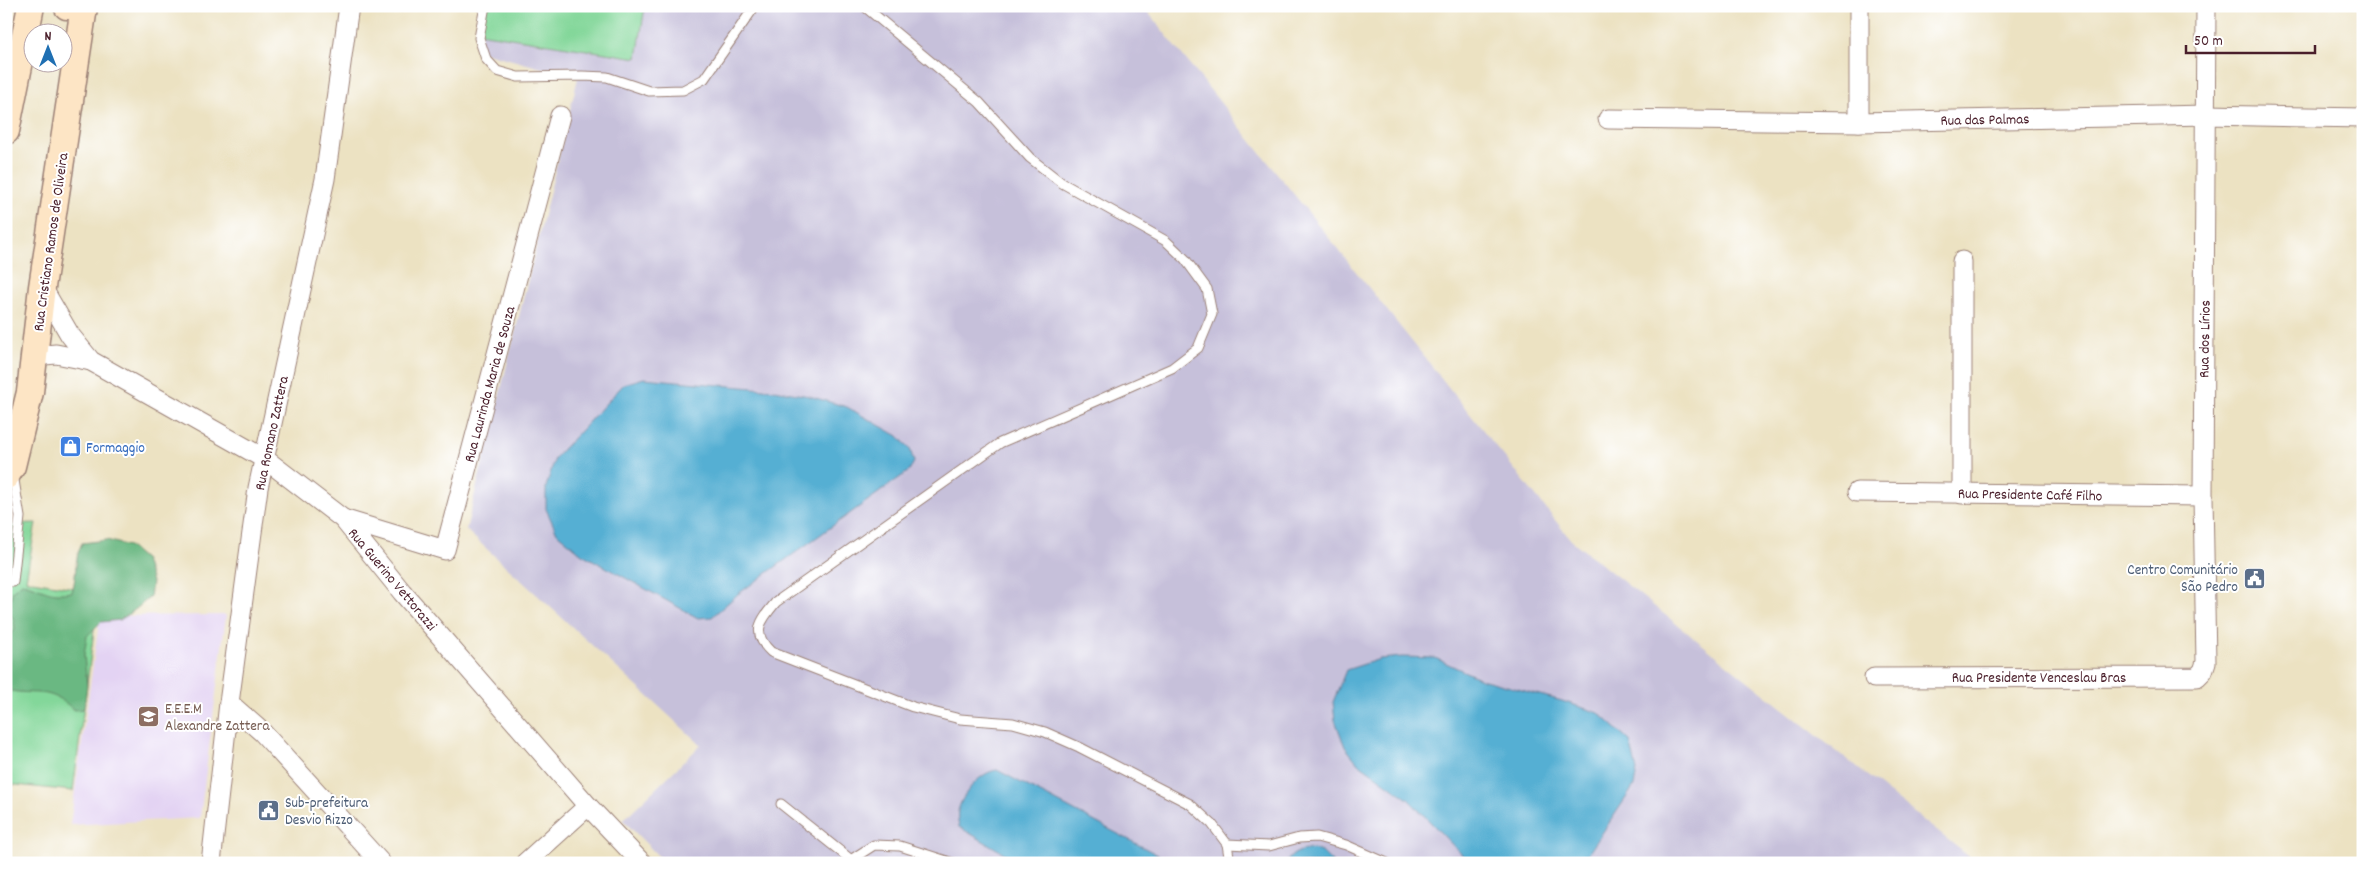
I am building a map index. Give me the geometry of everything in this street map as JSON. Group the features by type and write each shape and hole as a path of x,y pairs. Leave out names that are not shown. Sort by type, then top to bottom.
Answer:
{"street":[{"path":"6,131 31,6"},
{"path":"67,6 84,6"},
{"name":"Rua Cristiano Ramos de Oliveira","path":"9,471 30,392 42,287 84,6"},
{"name":"Rua Romano Zattera","path":"211,863 229,703 258,488 266,459 325,179 350,6"},
{"path":"1859,6 1859,122"},
{"name":"Rua dos Lírios","path":"2203,671 2206,662 2203,496 2206,6"},
{"name":"Rua das Palmas","path":"1608,119 1859,122 2206,115 2363,118"},
{"name":"Rua Laurinda Maria de Souza","path":"343,519 445,550 560,116"},
{"path":"1962,261 1962,494"},
{"name":"Rua Guerino Vettorazzi","path":"42,287 70,335 91,361"},
{"name":"Rua Guerino Vettorazzi","path":"34,356 56,354 91,361 266,459 343,519 402,592 588,806 642,863"},
{"name":"Rua Presidente Café Filho","path":"1857,492 2203,496"},
{"name":"Rua Presidente Venceslau Bras","path":"1874,678 2196,677 2203,671"},
{"path":"229,703 262,732 381,863"},
{"path":"525,863 588,806"}],"lane":[{"path":"485,6 479,38 486,59 497,71 518,77 606,77 649,91 683,90 704,79 755,6"},
{"path":"864,6 979,102 1030,158 1094,203 1166,241 1185,259 1207,289 1212,314 1198,348 1172,368 1000,443 776,602 762,620 759,628 763,644 771,652 913,707 960,719 1013,723 1062,739 1190,804 1212,824 1227,844 1230,863"},
{"path":"9,471 20,516 12,582"},
{"path":"781,804 848,861 874,845 900,846 953,863"},
{"path":"1227,844 1269,846 1299,838 1317,837 1346,845 1387,863"}],"shaded area":[{"path":"483,6 1143,6 1571,540 1977,863 665,863 623,820 701,745 466,530 578,78 476,50"},
{"name":"E.E.E.M Alexandre Zattera","path":"226,615 200,818 70,825 100,616"}],"green space":[{"path":"483,6 645,6 637,58 479,33"},
{"path":"36,523 26,580 99,592 73,791 6,784 6,526 8,524"},
{"path":"107,540 129,546 145,560 152,582 150,597 120,620 101,622 87,636 84,655 87,686 84,709 74,710 56,697 42,693 6,690 6,638 15,630 14,620 8,609 13,590 22,583 51,592 72,592 77,555 82,543"}],"water":[{"path":"644,378 774,390 809,396 847,407 898,436 910,449 914,462 909,471 738,594 712,617 698,618 582,554 557,533 546,509 546,487 555,458 624,384"},
{"path":"1402,657 1435,658 1481,679 1599,713 1630,741 1637,771 1634,786 1582,863 1470,863 1408,799 1358,763 1345,747 1335,720 1333,702 1346,670 1380,659"},
{"path":"997,770 1173,863 1021,863 959,827 958,811 963,798 978,779"},
{"path":"1314,849 1323,853 1333,863 1286,863 1291,856 1298,852"}],"place":[{"name":"Formaggio","path":"70,447"},
{"name":"Centro Comunitário São Pedro","path":"2254,578"},
{"name":"E.E.E.M Alexandre Zattera","path":"149,717"},
{"name":"Sub-prefeitura Desvio Rizzo","path":"269,811"}]}
